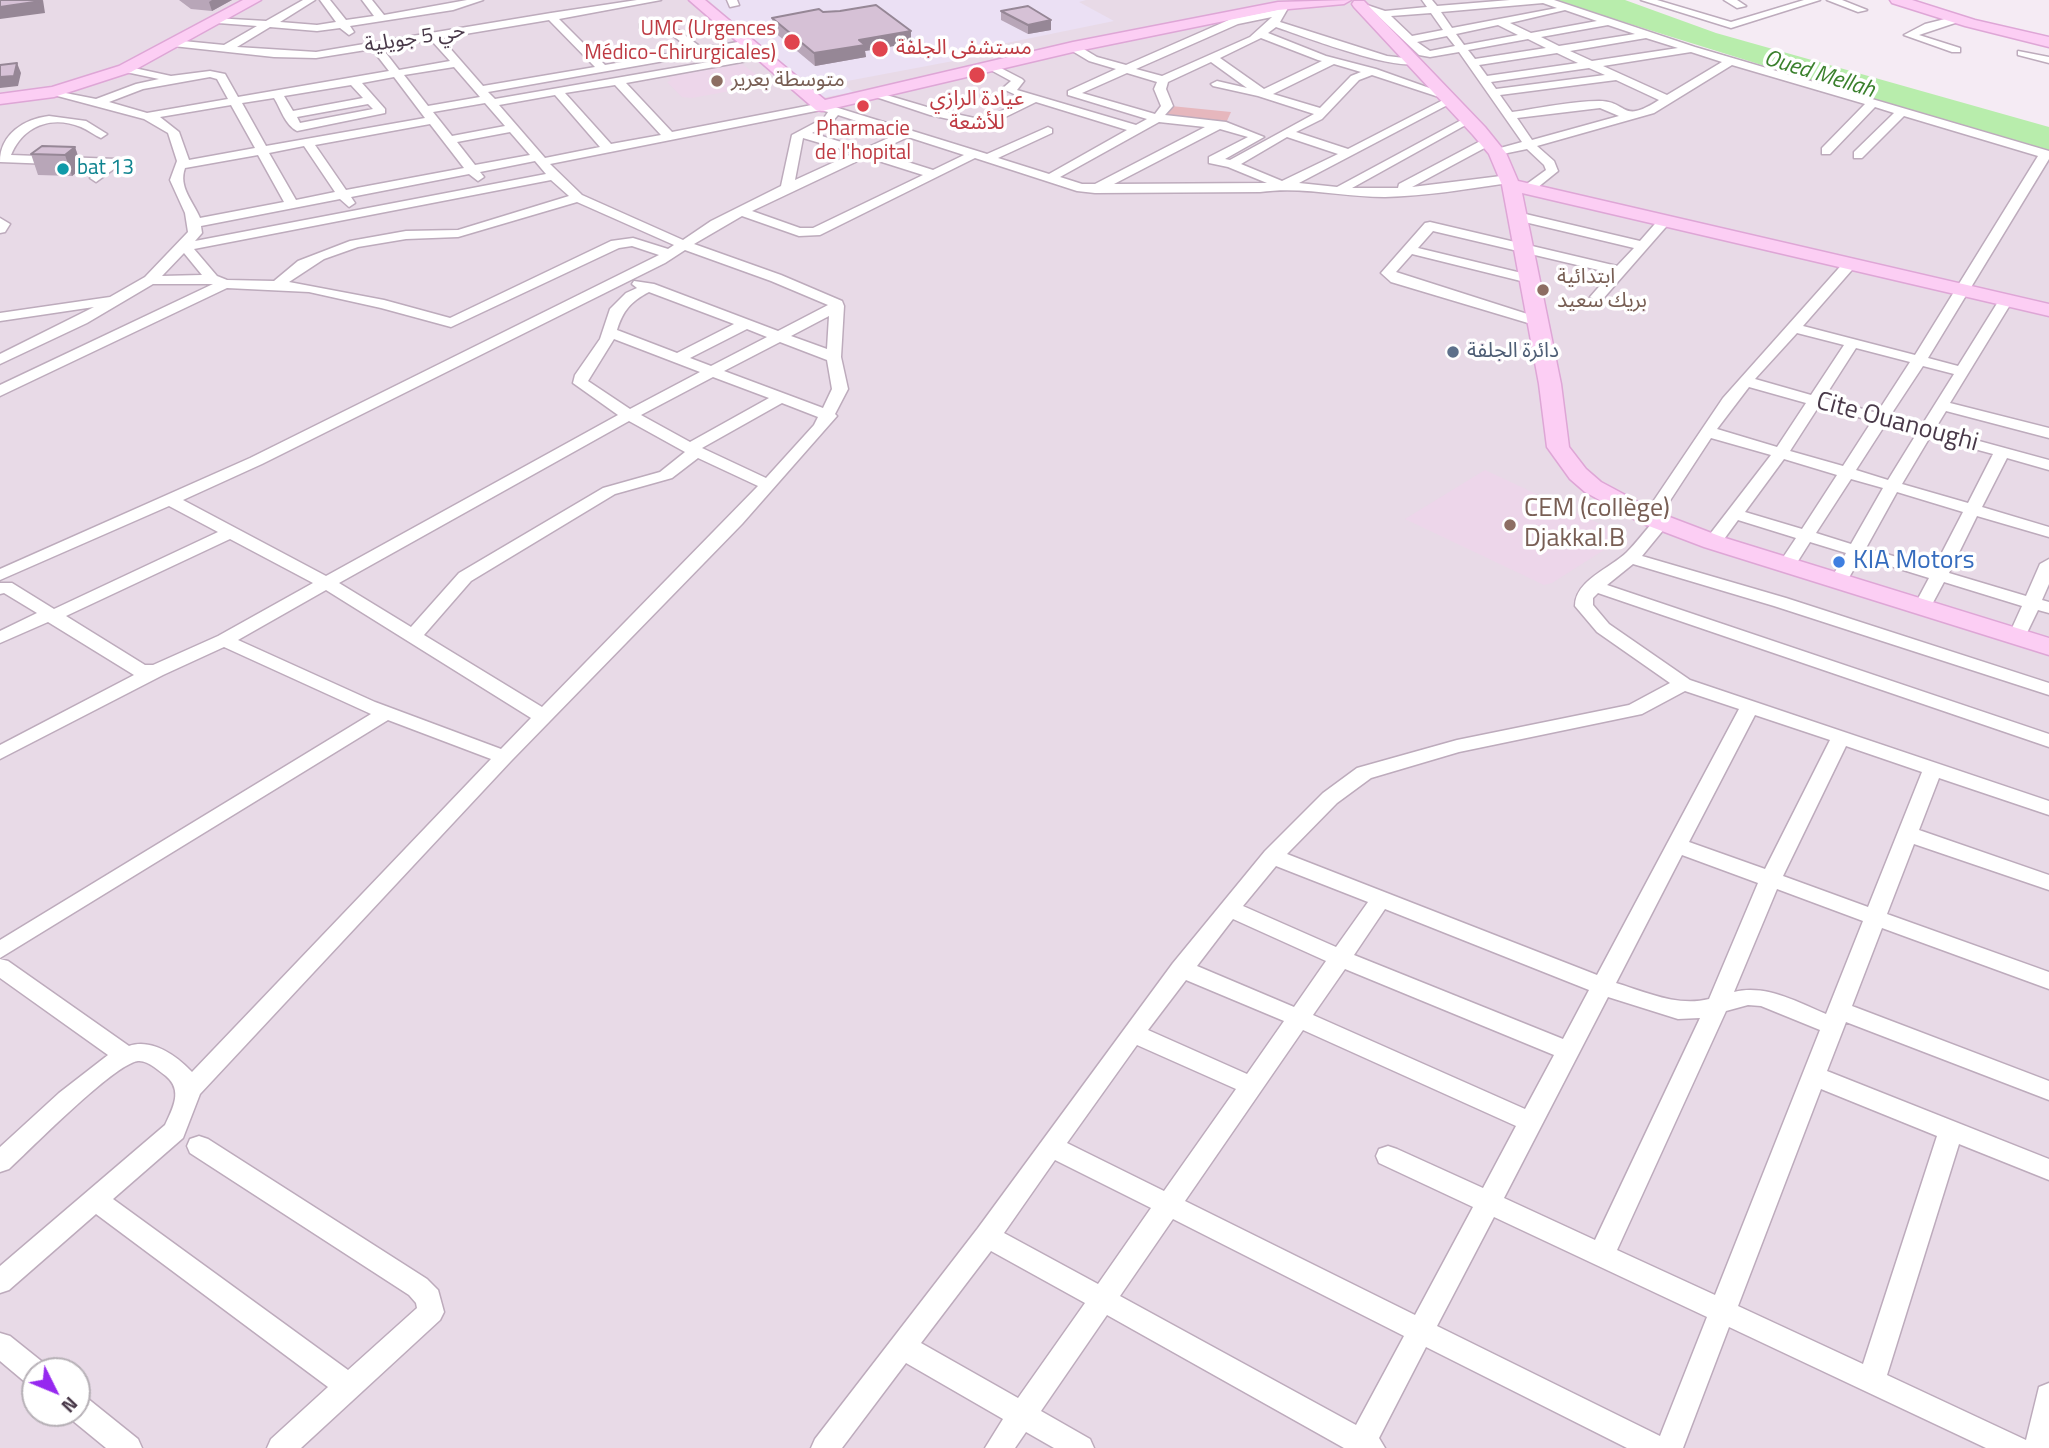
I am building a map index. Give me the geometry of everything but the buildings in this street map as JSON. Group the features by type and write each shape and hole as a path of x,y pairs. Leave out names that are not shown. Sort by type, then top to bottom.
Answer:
{"street":[{"path":"0,99 54,92 125,69 254,0"},
{"path":"225,49 310,0"},
{"path":"325,0 358,48"},
{"path":"369,0 381,18"},
{"name":"حي 5 جويلية","path":"218,20 317,28 381,18 434,36 478,0"},
{"name":"حي 5 جويلية","path":"173,43 274,54 316,55 375,46 404,28 459,15 551,16 656,0"},
{"path":"696,0 744,44 829,108 1093,190 1241,189 1282,185 1338,191 1395,192 1516,184 2049,310"},
{"path":"1383,14 1430,5 1545,0 1730,61 2047,154 1848,473 1787,565"},
{"path":"1646,0 1731,25 1815,0"},
{"path":"1729,0 1741,6"},
{"path":"1832,0 1862,10"},
{"path":"1897,0 1920,3 1957,19 2049,43"},
{"path":"1354,2 1412,51 1426,54 1609,22"},
{"path":"196,223 472,169 609,149 829,108 873,94 1073,47 1279,10 1354,2 1374,8 1383,14 1446,98 1492,147 1516,184 1517,216 1550,384 1553,425 1558,446 1566,460 1593,487 1656,521 1713,542 2049,647"},
{"path":"1430,5 1530,145 1550,164 1552,171 1516,184"},
{"path":"1051,102 1234,21 1279,10 1371,54 1392,61 1449,32 1568,8"},
{"path":"1073,47 1093,59 1163,80 1244,45 1261,34 1279,10"},
{"path":"551,16 603,69"},
{"path":"1956,50 1909,35 1929,26 1957,19"},
{"path":"1499,22 1668,100"},
{"path":"644,26 674,32 700,52"},
{"path":"274,54 317,28"},
{"path":"1261,34 1332,61 1351,64 1446,98"},
{"path":"1471,63 1647,35"},
{"path":"0,1282 174,1131 189,1098 190,1089 504,757 768,485 829,416 841,389 841,378 834,357 837,306 830,299 684,245 578,198 554,176 434,36"},
{"path":"180,165 308,143 429,115 603,69 744,44"},
{"path":"375,46 487,189"},
{"path":"1483,80 1691,49"},
{"path":"2022,53 2049,60"},
{"path":"1351,64 1371,54"},
{"path":"488,98 558,92 760,56"},
{"path":"1213,59 1233,69 1243,81 1263,94"},
{"path":"1263,94 1332,61"},
{"path":"1395,192 1492,147 1530,145 1650,111 1730,61"},
{"path":"148,116 457,63"},
{"path":"990,66 1018,81 1008,89 1137,129"},
{"path":"125,69 162,76 169,80"},
{"path":"1372,71 1355,78 1323,113 1286,134 1265,139 1213,160 1232,164 1282,185 1348,153 1446,98"},
{"path":"96,103 140,86 219,74 291,203"},
{"path":"1493,93 1618,77"},
{"path":"277,94 294,126 304,127 380,112 352,80"},
{"path":"1050,178 1157,118 1167,106 1160,89 1163,80"},
{"path":"618,81 669,136"},
{"path":"1217,84 1263,94 1323,113"},
{"path":"0,360 119,299 150,280 193,237 196,223 174,180 176,168 183,158 176,135 169,127 148,116 54,92"},
{"path":"558,92 609,149"},
{"path":"1072,93 1157,118 1218,125 1265,139"},
{"path":"873,94 985,124"},
{"path":"944,144 1036,98"},
{"path":"1826,152 1872,103"},
{"path":"1509,116 1601,104 1631,117"},
{"path":"787,188 798,135 828,120 829,108"},
{"path":"1858,155 1901,112"},
{"path":"96,178 116,163 2,157 12,138 37,120 83,121 101,134"},
{"path":"1338,191 1467,120"},
{"path":"1093,190 1218,125"},
{"path":"449,140 513,128"},
{"path":"741,211 799,232 810,233 933,174 1048,131"},
{"path":"801,133 933,174"},
{"path":"0,575 268,455 624,278 741,211 908,133"},
{"path":"1286,134 1348,153"},
{"path":"1232,164 1265,139"},
{"path":"308,143 356,214"},
{"path":"184,247 554,176"},
{"path":"278,285 294,269 328,252 388,237 466,232 536,207 578,198"},
{"path":"1517,216 1643,246"},
{"path":"1597,297 1666,220"},
{"path":"0,222 4,224 0,229"},
{"path":"1538,322 1390,276 1390,269 1426,229 1434,226 1621,271"},
{"path":"150,280 278,285 358,299 451,323 616,244 633,242 669,254"},
{"path":"184,247 219,282"},
{"path":"1407,250 1529,279"},
{"path":"1851,263 1745,381 1709,432 1631,558 1594,586 1584,597 1584,606 1603,628 1683,684 2049,808"},
{"path":"624,278 834,357"},
{"path":"0,391 219,282"},
{"path":"649,287 622,303 617,309 611,333 582,375 580,383 629,415 693,450 768,485"},
{"path":"0,317 119,299"},
{"path":"1838,582 1924,431 2006,300"},
{"path":"0,753 156,671 224,640 629,415 837,306"},
{"path":"678,358 746,324"},
{"path":"1793,327 1961,371"},
{"path":"611,333 829,416"},
{"path":"1713,542 1781,453 1853,343"},
{"name":"Cite Ouanoughi","path":"1745,381 2049,465"},
{"path":"413,636 448,593 465,577 609,491 666,475 693,450 781,398"},
{"path":"1940,405 2049,433"},
{"path":"1709,432 2049,532"},
{"path":"1922,608 2002,452"},
{"path":"171,499 326,583 544,717"},
{"path":"1734,513 2041,605"},
{"path":"0,638 231,532"},
{"path":"1631,558 1780,602 2049,689"},
{"path":"2017,637 2041,605 2049,564"},
{"path":"1594,586 2049,741"},
{"path":"0,589 6,587 15,592 141,671 156,671"},
{"path":"224,640 368,706 504,757"},
{"path":"831,1446 902,1346 1052,1147 1133,1032 1272,856 1330,798 1364,772 1457,746 1635,710 1683,684"},
{"path":"987,1236 1364,1446 1750,706"},
{"path":"0,950 387,712"},
{"path":"1601,1256 1718,1004 1770,880 1842,737"},
{"path":"1669,1448 1933,768"},
{"path":"1908,834 2049,883"},
{"path":"1677,845 2049,981"},
{"path":"1272,856 1603,987 1678,1010 1698,1010 1748,997 1763,998 1837,1018 2049,1091"},
{"path":"999,1448 1382,898"},
{"path":"1228,909 1569,1052"},
{"path":"0,967 125,1055"},
{"path":"1181,970 1298,1018 1532,1123"},
{"path":"1133,1032 1251,1086"},
{"path":"0,1162 99,1074 125,1055 149,1053 180,1073 190,1089"},
{"path":"1814,1076 2049,1170"},
{"path":"1871,1382 1951,1131"},
{"path":"199,1146 418,1287 429,1298 431,1312 281,1448"},
{"path":"1052,1147 1656,1448"},
{"path":"1388,1156 2016,1448"},
{"path":"94,1199 350,1387"},
{"path":"0,1345 21,1362"},
{"path":"902,1346 1080,1448"},
{"path":"2039,1448 2049,1396"},
{"path":"91,1418 128,1448"}],"shaded area":[{"path":"0,0 1546,0 1874,102 2049,153 2049,1448 0,1448"},
{"name":"مستشفى الجلفة","path":"708,0 1086,0 1079,2 1114,21 992,46 1001,52 842,82 853,92 821,98"},
{"name":"متوسطة بعرير","path":"742,64 769,84 692,98 682,97 667,82 671,80 667,77"},
{"path":"1171,106 1231,112 1226,123 1164,117"},
{"name":"CEM (collège) Djakkal.B","path":"1485,470 1615,531 1618,541 1552,583 1544,585 1405,519"}],"water":[{"name":"Oued Mellah","path":"1553,0 1625,0 1716,33 2049,127 2049,151 1874,100"}],"place":[{"name":"UMC (Urgences Médico-Chirurgicales)","path":"792,42"},
{"name":"مستشفى الجلفة","path":"880,49"},
{"name":"عيادة الرازي للأشعة","path":"977,75"},
{"name":"متوسطة بعرير","path":"717,81"},
{"name":"Pharmacie de l'hopital","path":"863,106"},
{"name":"bat 13","path":"63,169"},
{"name":"ابتدائية بريك سعيد","path":"1543,290"},
{"name":"دائرة الجلفة","path":"1453,352"},
{"name":"CEM (collège) Djakkal.B","path":"1510,525"},
{"name":"KIA Motors","path":"1839,562"}]}
